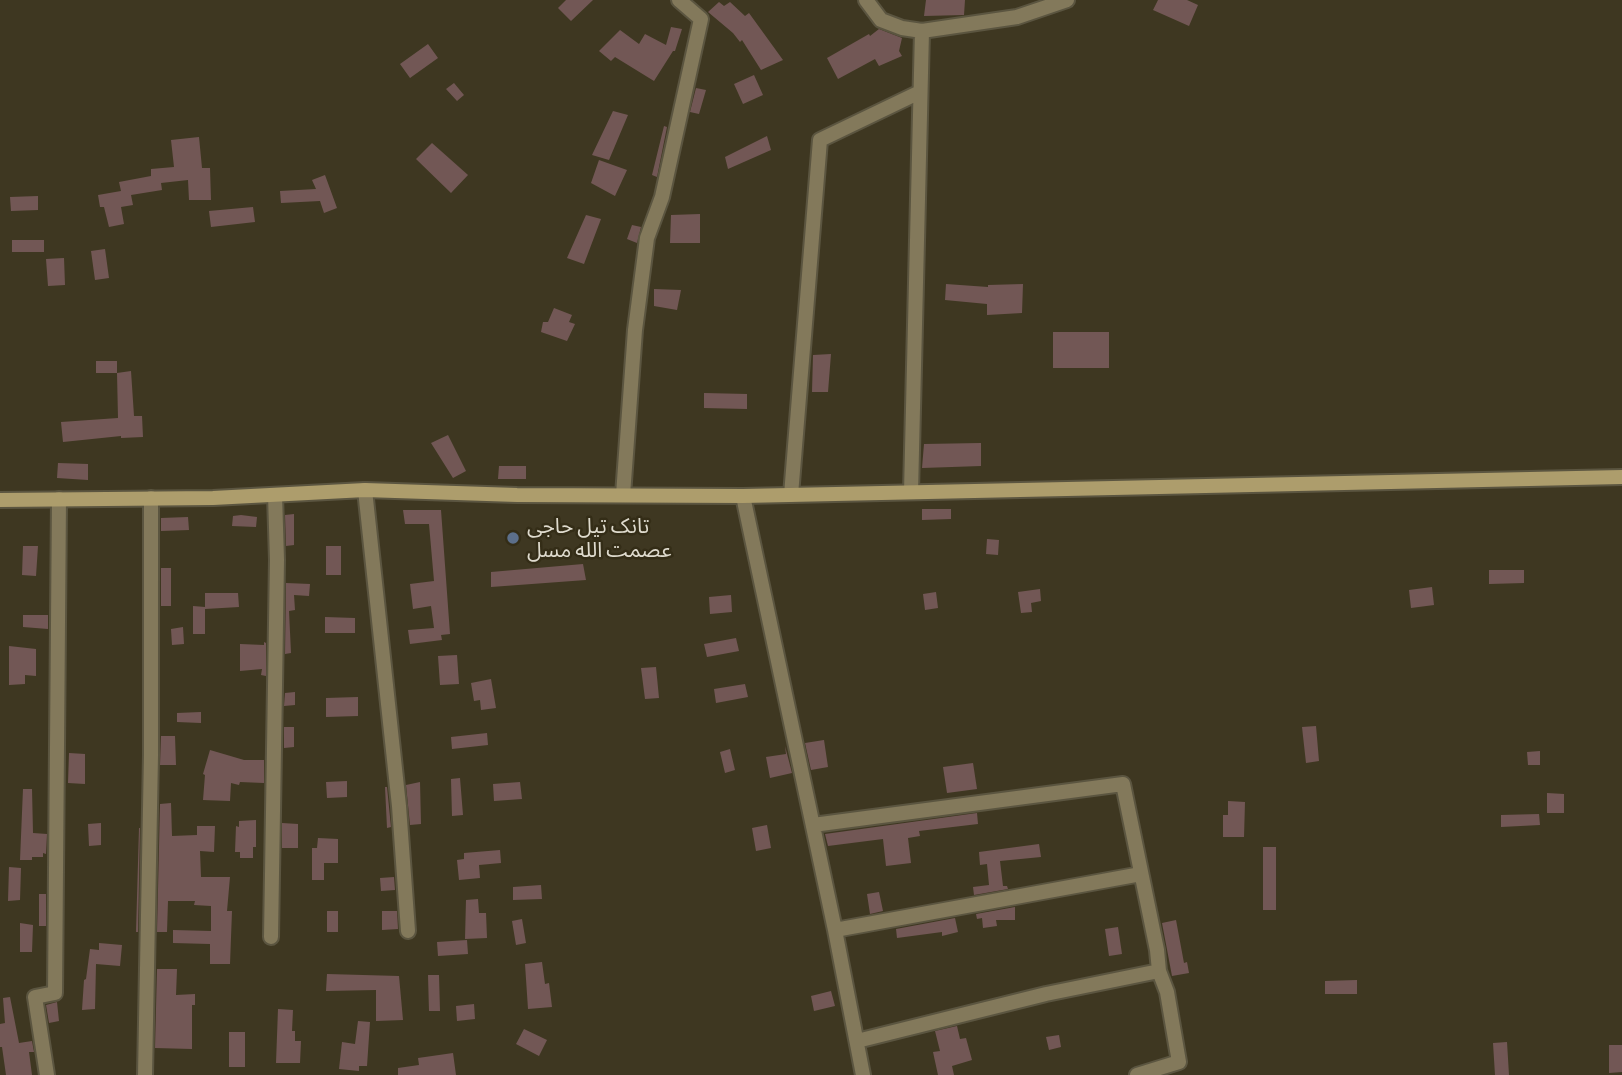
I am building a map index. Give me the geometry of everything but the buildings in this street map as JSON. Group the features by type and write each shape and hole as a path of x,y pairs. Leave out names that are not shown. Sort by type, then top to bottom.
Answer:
{"main road":[{"path":"0,500 275,495 365,490 743,496 1622,477"}],"street":[{"path":"623,495 635,330 647,238 662,197 701,19 679,0"},
{"path":"866,0 881,20 902,28 922,31 1017,18 1067,0"},
{"path":"911,492 922,31"},
{"path":"792,495 820,140 920,92"},
{"path":"365,490 399,806 408,931"},
{"path":"271,937 277,560 275,495"},
{"path":"743,496 863,1075"},
{"path":"145,1075 151,755 151,498"},
{"path":"47,1075 35,997 55,993 59,499"},
{"path":"813,825 1124,784 1179,1062 1137,1075"},
{"path":"835,930 1141,874"},
{"path":"857,1041 1046,994 1159,971"}],"place":[{"name":"تانک تیل حاجی عصمت الله مسل","path":"513,538"}]}
